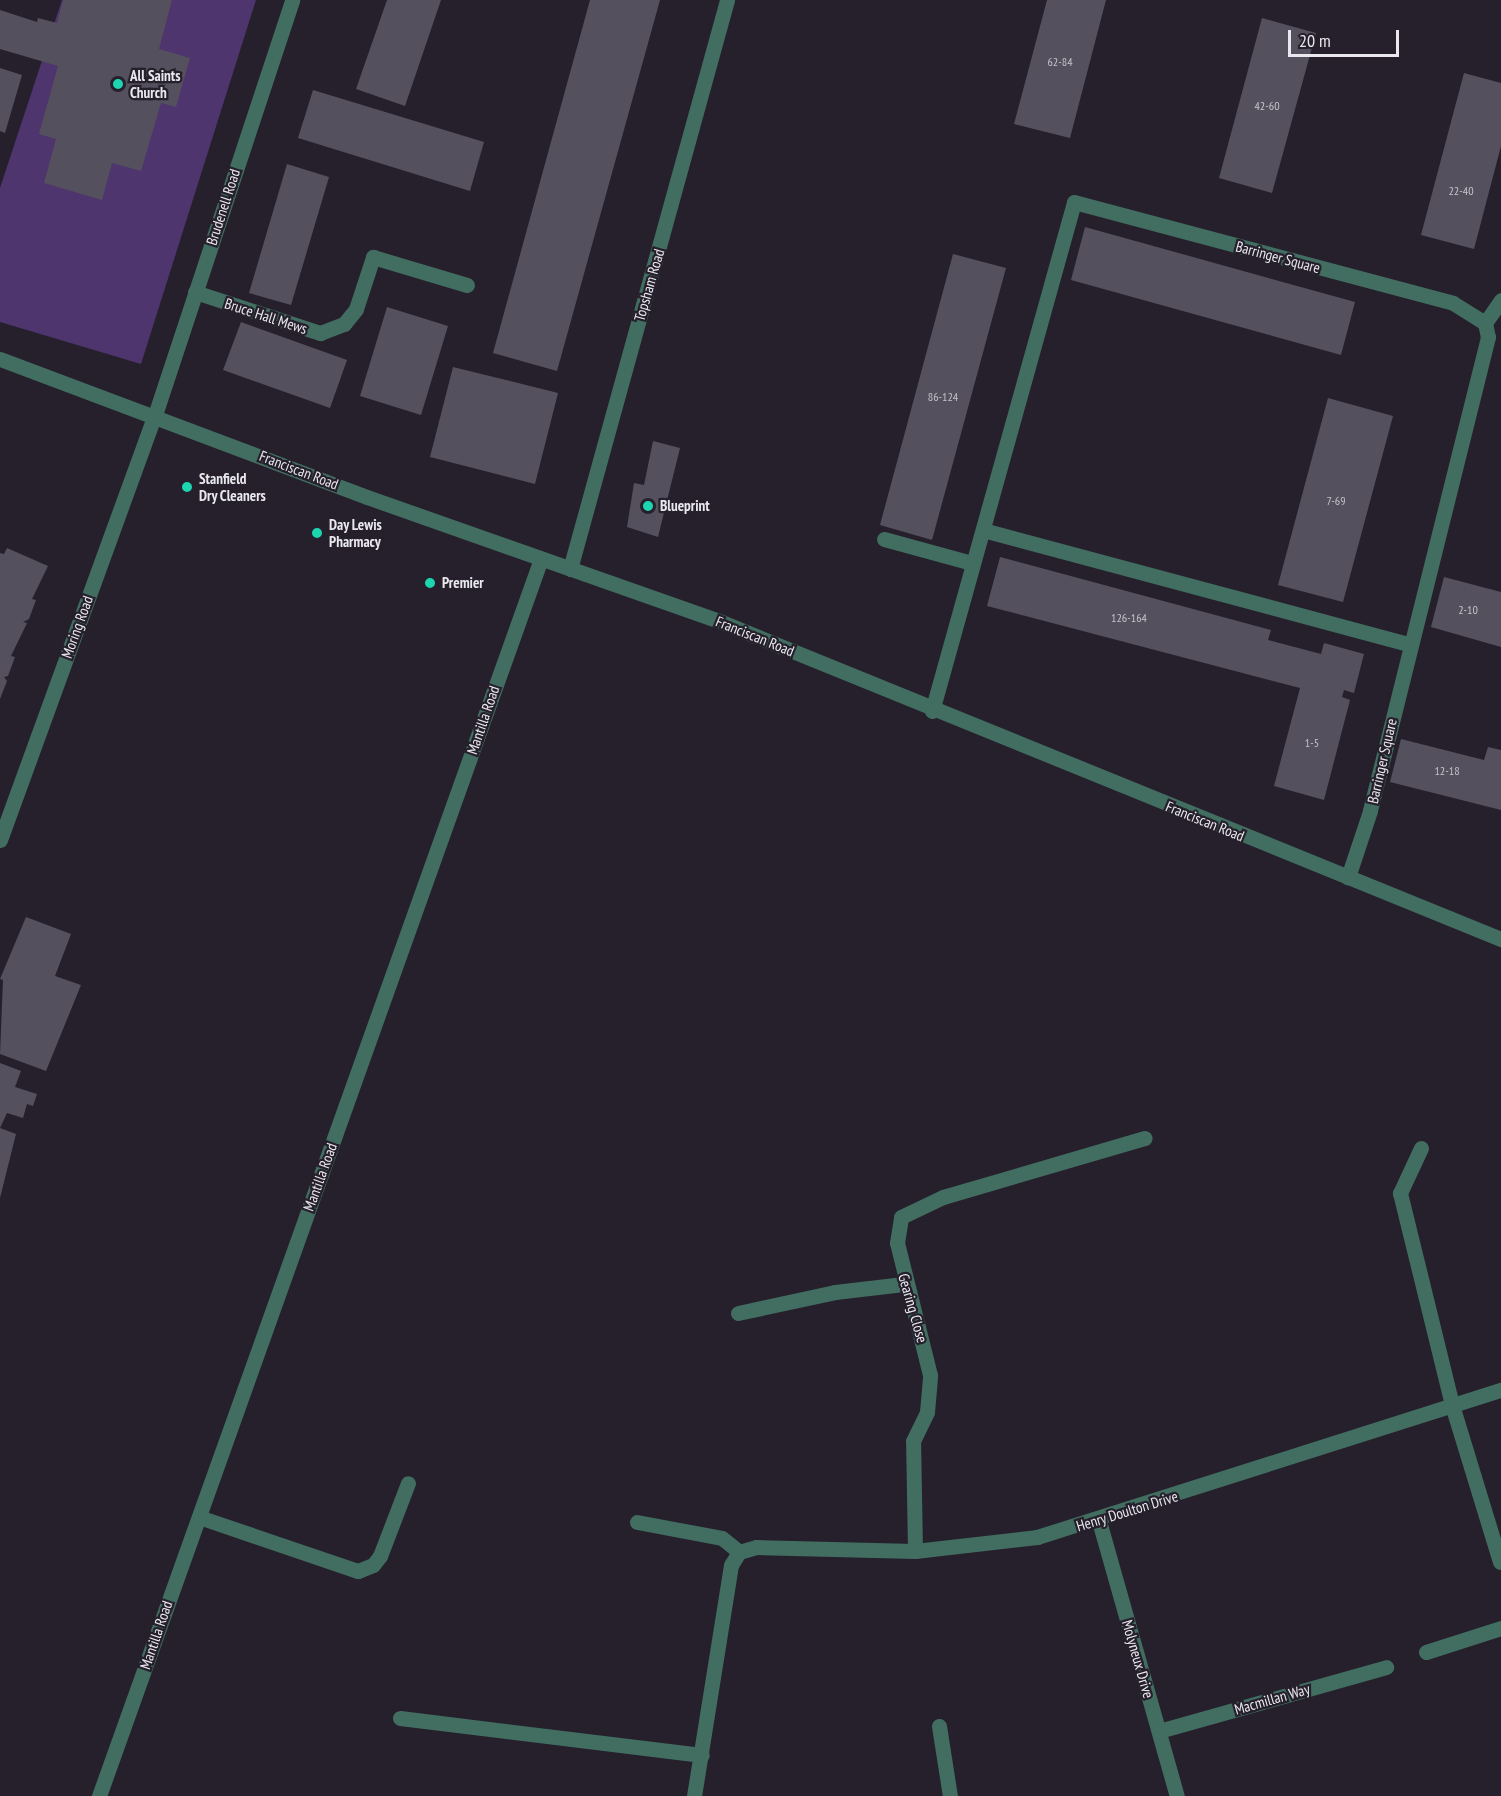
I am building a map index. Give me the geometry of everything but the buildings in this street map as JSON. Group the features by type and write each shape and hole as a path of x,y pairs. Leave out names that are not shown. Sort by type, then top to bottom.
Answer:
{"street":[{"name":"Brudenell Road","path":"155,414 292,0"},
{"name":"Topsham Road","path":"570,569 727,0"},
{"name":"Barringer Square","path":"932,711 1074,202 1453,303 1485,323 1488,337 1484,361 1409,644 1370,811 1348,877"},
{"name":"Bruce Hall Mews","path":"195,292 320,333 344,324 356,309 373,257 467,285"},
{"path":"1485,323 1501,300"},
{"name":"Franciscan Road","path":"0,358 541,559 719,621 932,711 1501,939"},
{"name":"Moring Road","path":"0,840 155,414"},
{"path":"983,530 1409,644"},
{"path":"884,539 972,563"},
{"name":"Mantilla Road","path":"99,1796 541,559"},
{"name":"Gearing Close","path":"915,1551 913,1441 927,1412 930,1375 918,1319 904,1284 897,1244 901,1216 943,1197 1145,1138"},
{"path":"1421,1148 1400,1192 1452,1405 1500,1562"},
{"path":"738,1312 835,1292 904,1284"},
{"name":"Henry Doulton Drive","path":"739,1552 756,1546 915,1551 1037,1538 1099,1521 1501,1390"},
{"path":"199,1517 358,1571 373,1565 380,1556 408,1483"},
{"name":"Molyneux Drive","path":"1099,1521 1177,1796"},
{"path":"637,1522 722,1538 739,1552 731,1565 694,1796"},
{"path":"1426,1652 1501,1628"},
{"name":"Macmillan Way","path":"1159,1731 1386,1667"},
{"path":"400,1718 702,1755"},
{"path":"939,1726 950,1796"}],"shaded area":[{"path":"62,0 256,0 141,364 0,322 0,188"}],"place":[{"name":"All Saints Church","path":"118,84"},
{"name":"Stanfield Dry Cleaners","path":"187,487"},
{"name":"Blueprint","path":"648,506"},
{"name":"Day Lewis Pharmacy","path":"317,533"},
{"name":"Premier","path":"430,583"}]}
